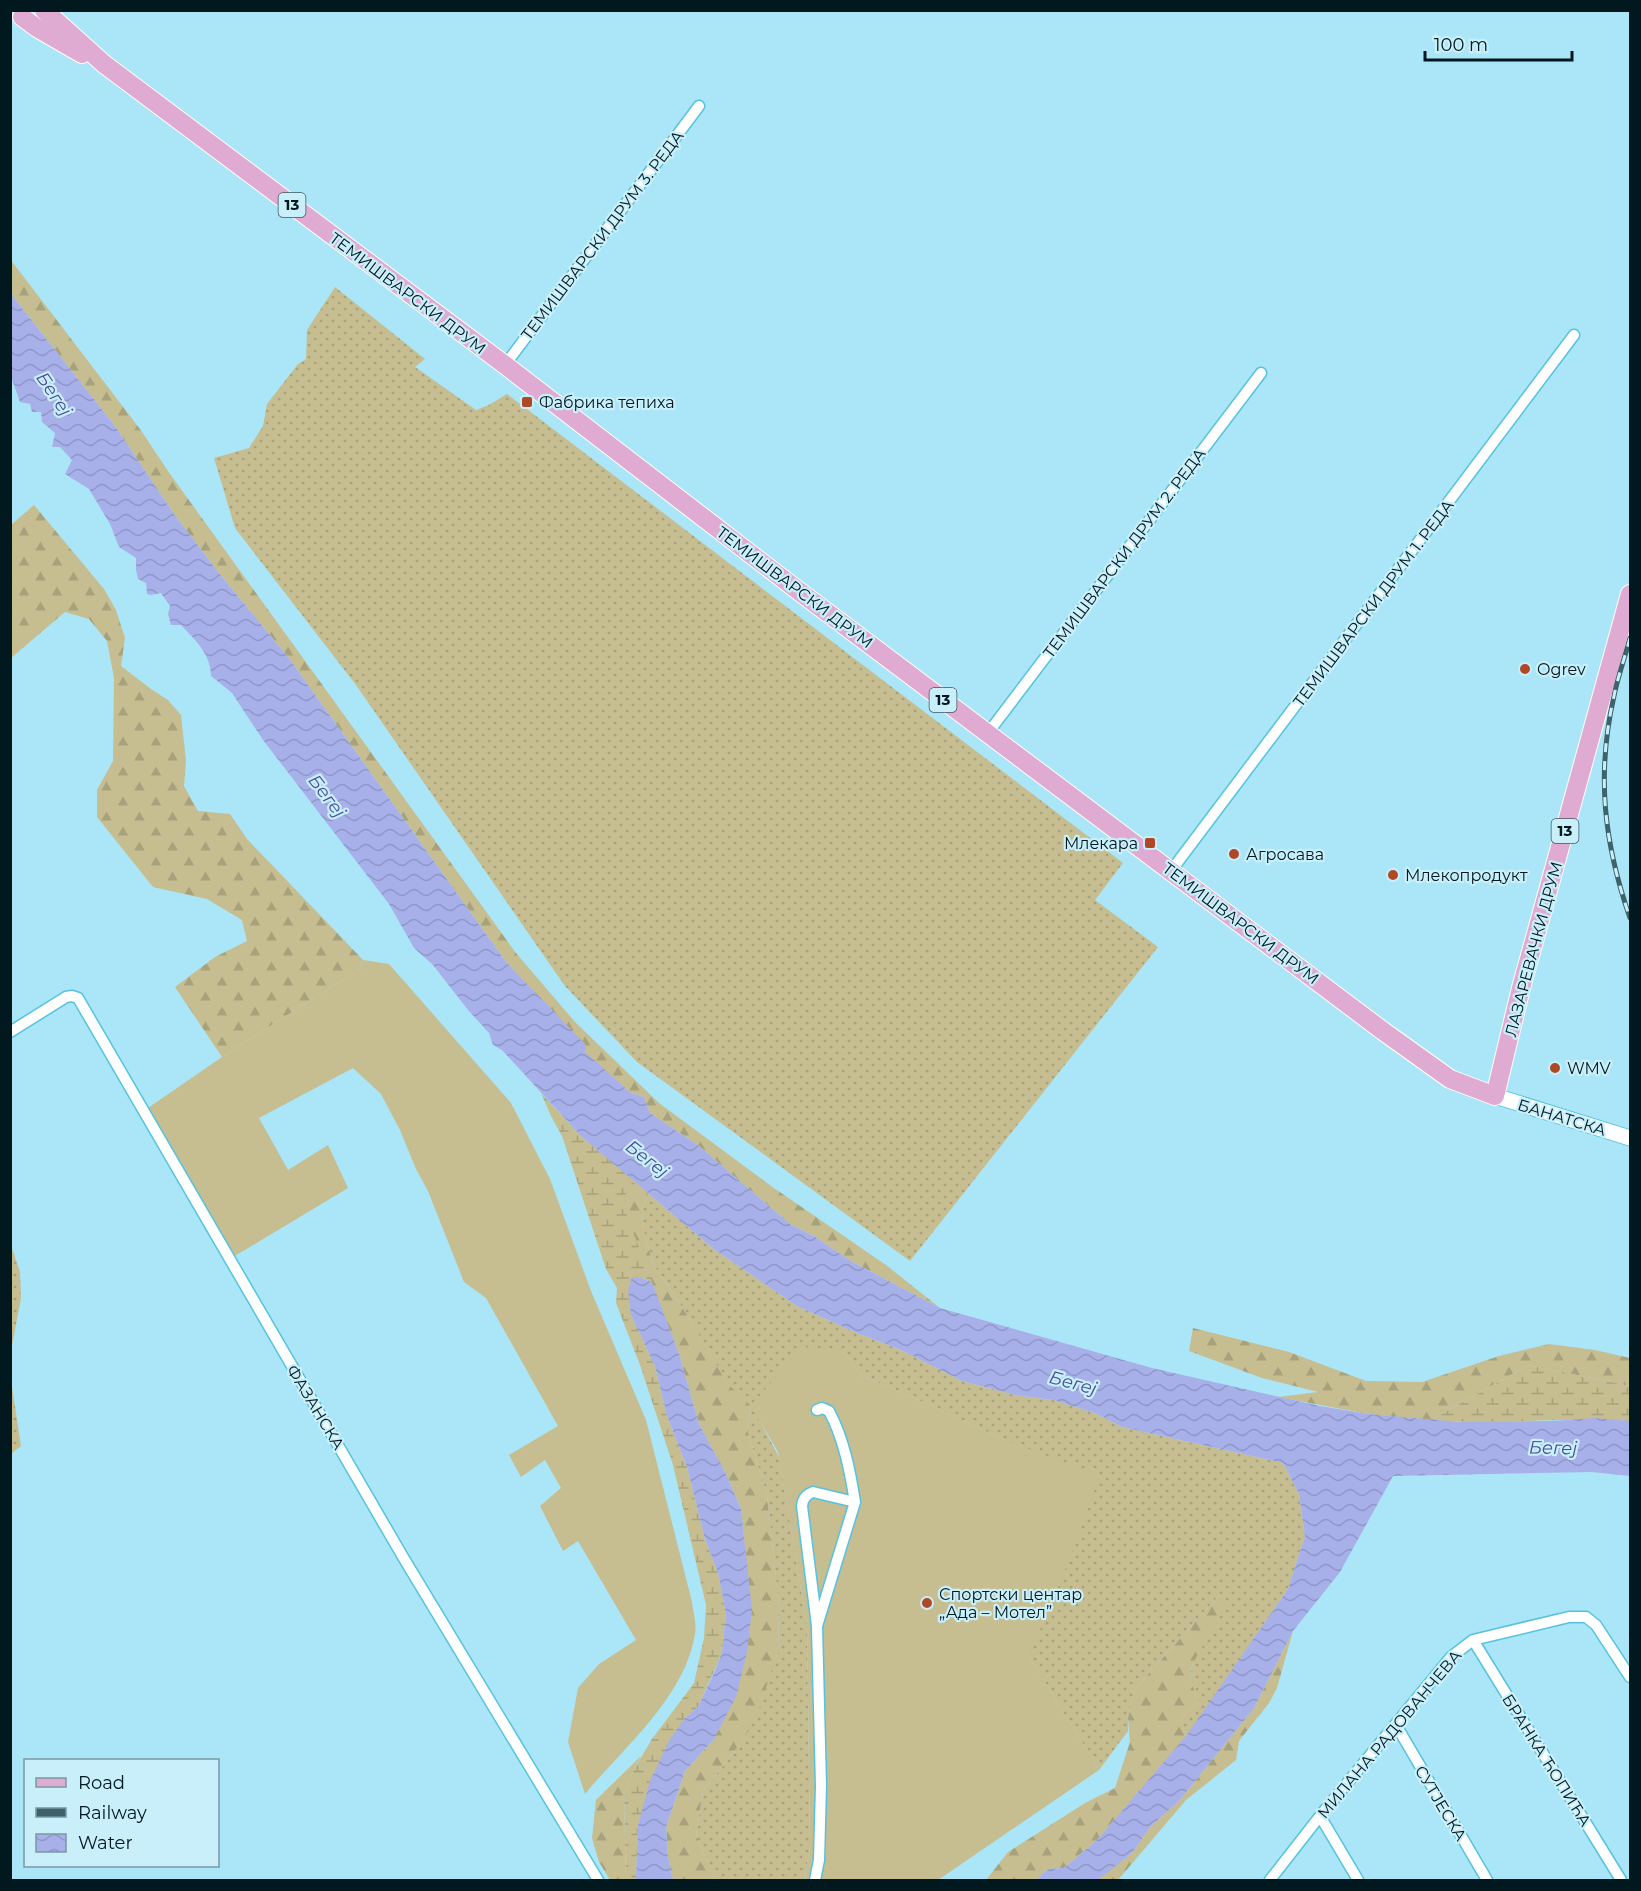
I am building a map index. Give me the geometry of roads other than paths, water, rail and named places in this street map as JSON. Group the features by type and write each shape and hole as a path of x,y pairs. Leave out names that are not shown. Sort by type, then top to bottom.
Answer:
{"main road":[{"name":"ТЕМИШВАРСКИ ДРУМ","path":"44,10 104,64 505,365 800,592 1439,1072 1464,1085 1495,1096"},
{"name":"ТЕМИШВАРСКИ ДРУМ","path":"21,16 70,47 104,64"},
{"name":"ЛАЗАРЕВАЧКИ ДРУМ","path":"1495,1096 1521,988 1630,594"},
{"name":"БАНАТСКА","path":"1495,1096 1630,1138"}],"street":[{"name":"ТЕМИШВАРСКИ ДРУМ 3. РЕДА","path":"505,365 699,106"},
{"name":"ТЕМИШВАРСКИ ДРУМ 1. РЕДА","path":"1172,871 1574,334"},
{"name":"ТЕМИШВАРСКИ ДРУМ 2. РЕДА","path":"988,733 1261,373"},
{"name":"ФАЗАНСКА","path":"10,1032 66,996 78,999 403,1557 598,1881"},
{"path":"817,1410 822,1408 830,1411 838,1426 855,1502 817,1626"},
{"path":"815,1881 819,1860 821,1786 817,1626 802,1501 813,1492 855,1502"},
{"name":"МИЛАНА РАДОВАНЧЕВА","path":"1269,1881 1451,1657 1473,1640 1569,1617 1586,1617 1596,1625 1630,1677"},
{"name":"БРАНКА ЋОПИЋА","path":"1473,1640 1621,1881"},
{"name":"СУТЈЕСКА","path":"1396,1725 1487,1881"},
{"path":"1320,1816 1358,1881"}],"water":[{"name":"Бегеј","path":"11,294 115,426 174,514 218,572 288,657 506,962 586,1045 585,1052 631,1093 644,1097 650,1113 699,1146 790,1224 814,1236 849,1260 940,1308 1152,1368 1320,1406 1368,1414 1460,1422 1595,1418 1630,1421 1630,1476 1592,1472 1393,1476 1340,1572 1293,1631 1254,1708 1179,1801 1151,1826 1132,1853 1098,1880 1036,1880 1048,1869 1064,1868 1097,1840 1186,1736 1288,1589 1305,1536 1299,1494 1283,1463 1122,1427 1095,1413 1053,1400 1015,1395 962,1381 901,1350 797,1306 715,1250 582,1137 502,1050 493,1045 489,1033 433,965 414,948 389,904 263,740 232,693 211,676 205,654 192,636 181,625 171,625 168,614 170,606 161,593 147,594 146,583 138,579 136,558 119,547 110,524 89,489 65,474 72,460 60,447 52,447 55,433 42,422 41,412 32,412 30,404 20,402 11,377"},
{"path":"632,1277 652,1282 679,1354 699,1424 726,1474 741,1509 752,1610 747,1652 736,1697 714,1739 685,1771 666,1827 668,1857 673,1880 636,1880 638,1825 650,1781 670,1739 685,1718 698,1707 713,1675 722,1653 726,1614 718,1573 705,1539 687,1467 667,1416 655,1366 631,1315 628,1290"}],"railway":[{"path":"1630,638 1608,725 1604,781 1614,863 1630,918"}],"place":[{"name":"Фабрика тепиха","path":"527,402"},
{"name":"Ogrev","path":"1525,669"},
{"name":"Млекара","path":"1150,843"},
{"name":"Агросава","path":"1234,854"},
{"name":"Млекопродукт","path":"1393,875"},
{"name":"WMV","path":"1555,1068"},
{"name":"Спортски центар „Ада – Мотел”","path":"927,1603"}]}
